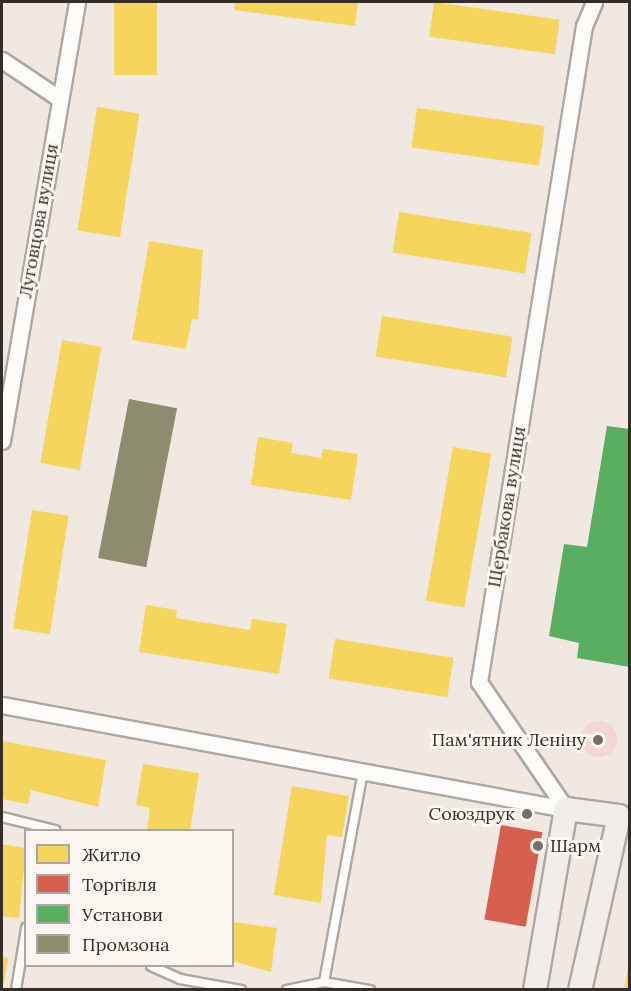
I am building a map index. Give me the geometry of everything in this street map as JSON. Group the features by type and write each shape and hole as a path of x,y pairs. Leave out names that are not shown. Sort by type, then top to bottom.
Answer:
{"street":[{"name":"Луговцова вулиця","path":"2,441 77,2"},
{"name":"Щербакова вулиця","path":"566,809 479,682 584,26 594,2"},
{"path":"2,60 60,99"},
{"path":"2,705 566,809 626,813 580,990"},
{"path":"535,990 566,809"}],"lane":[{"path":"324,982 363,772"},
{"path":"2,817 41,827"},
{"path":"16,990 24,940"},
{"path":"153,967 180,979 241,990"},
{"path":"287,990 324,982 370,990"}],"shaded area":[{"path":"599,721 612,726 617,739 612,752 599,757 586,752 581,739 586,726"}],"building: Житло":[{"path":"114,2 157,2 157,75 114,75"},
{"path":"235,2 358,2 355,26 234,10"},
{"path":"434,2 560,20 555,54 429,37"},
{"path":"97,107 139,114 120,237 77,230"},
{"path":"417,108 545,126 539,166 411,148"},
{"path":"399,212 531,233 525,273 393,252"},
{"path":"149,241 203,250 198,320 192,319 186,349 132,340"},
{"path":"382,316 512,337 506,377 376,356"},
{"path":"62,340 101,347 80,470 40,463"},
{"path":"258,437 293,443 291,453 321,458 323,449 358,454 351,500 251,485"},
{"path":"453,447 491,454 464,607 426,601"},
{"path":"32,510 69,516 50,634 13,629"},
{"path":"146,605 177,610 176,618 250,630 252,619 287,624 279,674 139,652"},
{"path":"335,639 454,658 447,697 329,679"},
{"path":"2,741 106,760 98,807 31,790 28,804 2,799"},
{"path":"143,764 199,773 190,829 147,829 150,808 136,805"},
{"path":"292,786 349,796 342,837 327,835 321,903 274,895"},
{"path":"2,844 24,848 24,868 19,918 2,916"},
{"path":"234,922 277,928 271,972 234,962"},
{"path":"2,957 8,958 4,985 2,984"},
{"path":"628,965 630,990 624,990"}],"building: Торгівля":[{"path":"501,825 542,832 526,927 484,920"}],"building: Установи":[{"path":"607,426 630,429 630,667 577,658 579,643 549,636 564,544 587,547"}],"building: Промзона":[{"path":"129,399 177,408 146,567 98,558"}],"place":[{"name":"Пам'ятник Леніну","path":"598,740"},
{"name":"Союздрук","path":"527,814"},
{"name":"Шарм","path":"538,846"}]}
